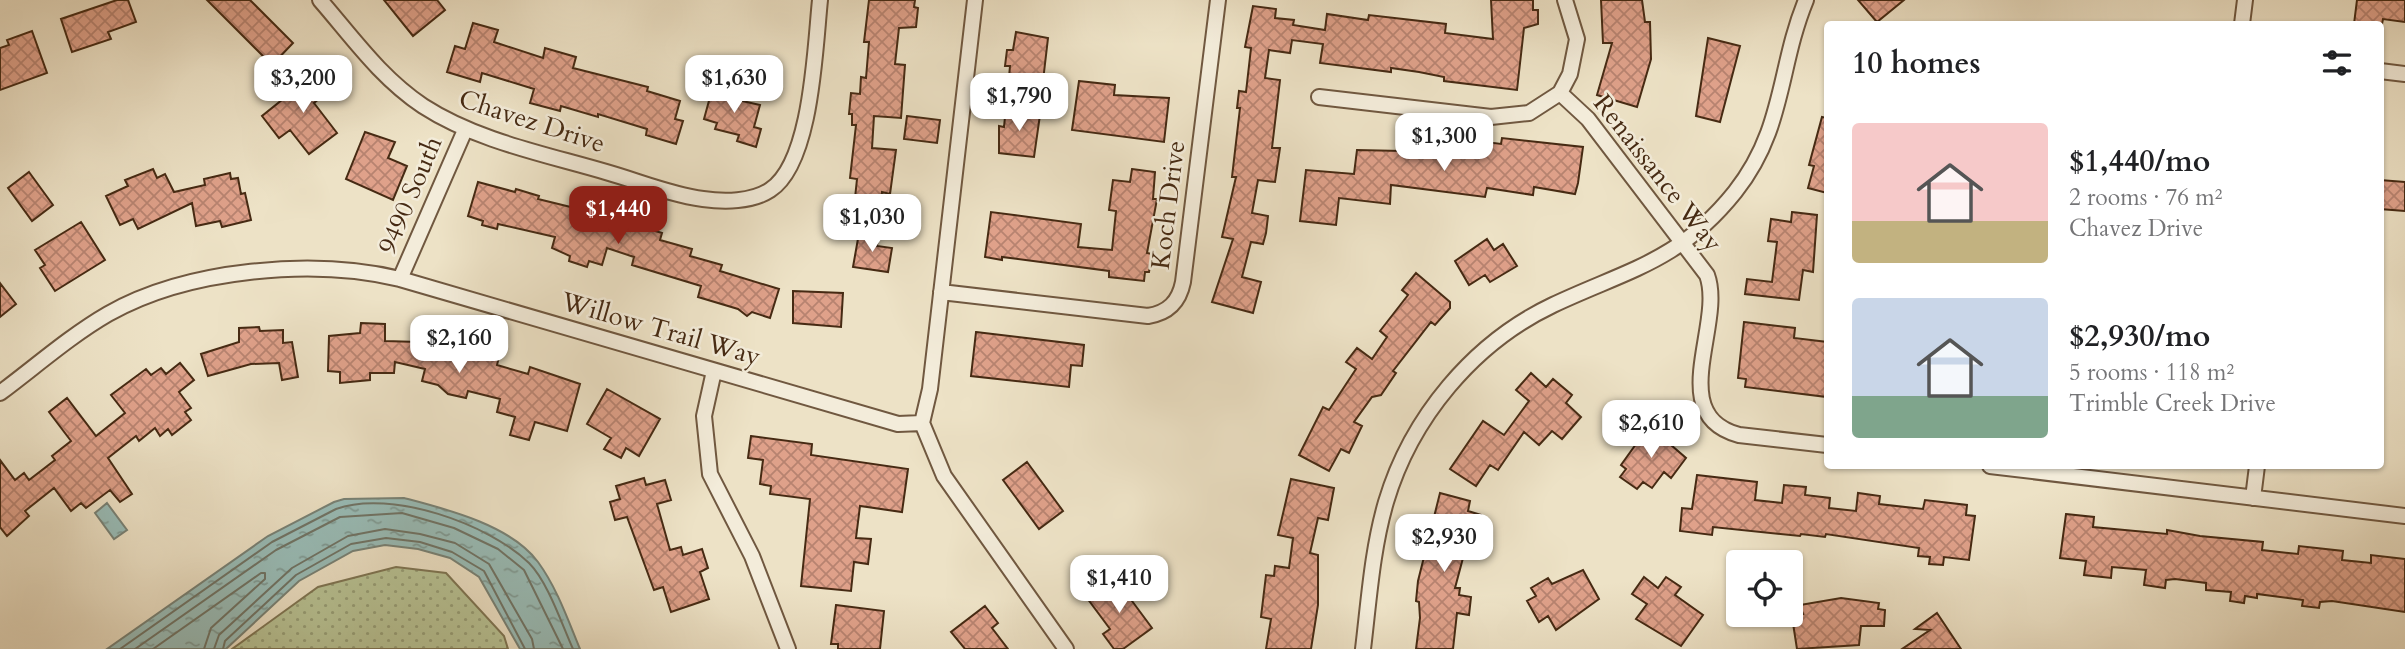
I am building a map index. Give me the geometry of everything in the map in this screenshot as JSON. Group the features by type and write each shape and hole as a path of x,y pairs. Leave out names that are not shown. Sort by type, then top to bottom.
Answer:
{"street":[{"name":"Chavez Drive","path":"320,0 375,67 419,103 465,130 701,199 739,200 771,190 793,159 806,123 820,0"},
{"path":"975,0 930,389 922,423 956,495 1066,649"},
{"name":"Koch Drive","path":"941,292 1148,316 1162,313 1174,303 1183,282 1217,0"},
{"path":"1319,97 1504,117 1529,113 1560,93 1570,75 1577,46 1575,24 1565,0"},
{"path":"1363,649 1377,541 1386,503 1405,453 1449,387 1486,349 1529,318 1649,266 1684,242 1736,191 1760,151 1781,98 1791,45 1806,0"},
{"path":"2242,21 2245,0"},
{"path":"2384,72 2405,75"},
{"name":"Renaissance Way","path":"1560,93 1588,120 1684,242 1710,284 1700,387 1705,411 1729,432 1824,445"},
{"name":"9490 South","path":"400,279 465,130"},
{"name":"Willow Trail Way","path":"0,393 108,315 135,301 212,277 264,271 357,271 400,279 898,424 922,423"},
{"path":"714,370 704,416 710,474 752,556 788,649"},
{"path":"2016,469 2405,516"},
{"path":"2253,498 2257,469"}],"green space":[{"path":"396,567 446,573 504,636 508,649 232,649 318,587"}],"water":[{"path":"404,498 477,520 512,538 526,549 551,582 580,649 520,649 479,577 450,558 418,549 385,545 353,551 299,581 226,649 107,649 268,536 334,502 344,499"},
{"path":"107,503 127,530 114,539 95,513"}],"building":[{"path":"117,0 128,0 136,22 108,32 111,39 72,52 61,19"},
{"path":"207,0 250,0 293,43 272,65"},
{"path":"384,0 437,0 445,10 413,36"},
{"path":"869,0 915,0 914,7 918,8 916,27 899,28 895,64 905,65 901,118 874,116 872,148 896,150 890,194 882,192 881,201 855,198 857,179 850,178 856,125 852,125 852,114 849,114 851,93 860,94 861,77 866,78 869,42 864,42"},
{"path":"1491,0 1533,0 1533,10 1538,10 1538,24 1524,28 1517,90 1444,81 1444,77 1391,68 1391,72 1320,63 1323,44 1292,40 1290,53 1269,50 1265,78 1280,80 1272,148 1280,148 1275,182 1258,180 1252,213 1268,216 1266,233 1263,244 1251,242 1242,277 1261,282 1253,313 1212,302 1233,239 1222,237 1236,177 1232,177 1240,108 1237,108 1239,91 1246,92 1251,48 1245,47 1253,6 1276,9 1275,18 1294,20 1293,25 1325,30 1327,14 1368,20 1369,15 1446,24 1445,33 1493,39"},
{"path":"1601,0 1642,0 1645,22 1650,22 1651,59 1637,107 1597,95 1612,43 1603,43"},
{"path":"1858,0 1904,0 1878,21"},
{"path":"2357,0 2405,0 2405,22 2383,19 2354,21"},
{"path":"473,23 498,30 494,42 543,58 545,48 576,57 573,68 648,87 647,91 680,101 675,119 683,121 676,144 646,135 647,129 598,114 598,117 561,106 560,111 530,103 534,89 482,73 480,82 447,72 455,46 465,49"},
{"path":"32,31 47,73 0,90 0,48 9,45 7,40"},
{"path":"1016,32 1048,38 1043,81 1009,77 1010,66 1005,66 1007,50 1013,50"},
{"path":"1708,38 1740,46 1720,122 1696,116"},
{"path":"318,71 332,88 314,103 337,133 309,154 290,130 279,138 262,116"},
{"path":"1079,81 1115,85 1114,95 1169,98 1164,142 1072,130"},
{"path":"713,86 740,94 738,100 760,105 754,127 761,129 756,147 737,141 739,135 715,129 717,123 704,119"},
{"path":"1006,107 1040,115 1034,157 999,153 999,126 1004,127"},
{"path":"907,116 940,120 937,143 904,139"},
{"path":"1824,117 1824,192 1808,188 1814,166 1809,165"},
{"path":"365,132 395,142 388,158 407,166 393,200 346,179"},
{"path":"1403,137 1422,139 1421,148 1454,152 1456,138 1501,144 1502,138 1583,147 1575,194 1534,187 1533,195 1487,188 1485,197 1391,185 1390,204 1339,198 1336,225 1300,221 1306,170 1354,174 1357,150 1402,151"},
{"path":"153,169 157,178 165,174 174,192 205,185 204,179 230,173 231,179 238,178 241,194 245,193 251,220 222,227 220,221 196,226 192,203 138,229 133,219 120,225 106,196 128,186 125,180"},
{"path":"1132,169 1155,172 1153,199 1157,199 1147,253 1152,254 1149,272 1145,272 1144,281 1109,277 1109,271 985,257 991,212 1081,224 1078,247 1112,250 1116,211 1109,210 1113,180 1130,182"},
{"path":"29,172 53,205 32,221 8,188"},
{"path":"2384,180 2405,182 2405,211 2384,209"},
{"path":"478,182 515,192 516,189 539,196 538,199 587,211 585,217 630,231 631,227 641,230 642,227 662,233 660,240 692,249 690,256 722,265 720,271 779,289 770,318 752,312 747,316 738,309 698,297 701,286 632,265 634,257 607,248 602,265 589,261 587,267 569,261 570,256 552,248 555,237 498,224 497,229 482,225 483,221 468,216"},
{"path":"1792,212 1817,215 1813,272 1803,270 1799,300 1745,294 1747,279 1772,282 1777,242 1768,241 1771,219 1791,222"},
{"path":"81,222 105,260 55,291 40,268 45,265 35,250"},
{"path":"859,233 878,237 877,246 892,248 888,272 853,267"},
{"path":"1487,239 1494,250 1503,244 1517,266 1490,282 1485,275 1469,285 1455,261"},
{"path":"1416,273 1450,302 1450,308 1435,325 1431,322 1393,371 1396,373 1381,395 1372,397 1354,422 1362,426 1349,453 1341,449 1329,471 1299,455 1323,407 1329,410 1356,369 1346,362 1357,348 1372,359 1387,337 1380,331 1408,295 1402,290"},
{"path":"0,283 16,304 0,317"},
{"path":"793,291 843,293 841,327 793,323"},
{"path":"1744,322 1795,328 1794,338 1824,342 1824,397 1745,387 1746,379 1738,378"},
{"path":"361,323 385,324 385,341 419,342 420,339 461,345 499,357 497,365 528,374 530,367 580,384 567,431 535,422 529,440 510,435 515,417 497,412 500,399 468,391 466,398 448,394 438,385 422,381 425,369 395,362 394,373 370,373 370,380 340,383 340,372 328,371 329,336 360,333"},
{"path":"259,327 260,331 283,330 283,343 292,342 298,377 282,380 279,363 251,364 208,376 201,354 239,342 239,328"},
{"path":"976,332 1084,345 1082,366 1071,365 1069,387 971,376"},
{"path":"180,363 194,380 179,392 191,408 185,412 191,420 172,435 168,429 160,436 155,428 139,441 136,436 108,458 132,494 120,502 110,490 86,508 81,503 71,511 54,488 25,511 29,516 7,536 0,527 0,460 15,480 24,473 29,480 55,460 52,456 71,441 49,412 67,398 96,436 125,413 111,395 146,369 151,375 161,368 166,374"},
{"path":"1531,373 1546,387 1553,379 1572,395 1566,403 1581,417 1562,439 1552,431 1539,445 1524,432 1498,470 1490,465 1476,486 1450,469 1483,421 1504,435 1529,401 1516,390"},
{"path":"607,389 660,419 639,456 626,448 621,458 604,449 611,438 587,424"},
{"path":"1649,426 1686,458 1671,478 1664,472 1652,488 1643,482 1637,489 1620,477 1626,469 1621,465"},
{"path":"751,436 812,444 811,455 908,469 902,512 860,506 856,538 871,539 868,564 854,562 851,591 801,586 810,499 770,494 771,486 760,484 763,460 748,458"},
{"path":"1027,462 1063,511 1039,529 1003,480"},
{"path":"1697,475 1757,482 1755,500 1782,503 1784,485 1806,487 1805,495 1830,498 1829,508 1856,511 1858,493 1880,496 1879,504 1923,509 1925,500 1967,505 1966,515 1975,516 1969,560 1944,557 1943,565 1929,564 1930,557 1918,556 1919,548 1826,534 1825,537 1800,536 1713,527 1712,535 1680,531 1682,508 1692,509"},
{"path":"644,478 646,485 665,480 671,500 657,504 670,550 681,547 683,555 702,549 708,568 700,572 709,599 671,612 663,587 654,590 627,517 615,520 610,502 620,499 616,486"},
{"path":"1291,479 1334,488 1328,520 1318,518 1310,553 1318,555 1318,605 1311,649 1266,649 1271,619 1261,617 1266,575 1274,576 1275,566 1289,568 1293,538 1278,535"},
{"path":"1440,493 1470,501 1468,511 1481,515 1477,529 1471,528 1455,588 1460,588 1459,595 1471,597 1469,615 1457,613 1453,649 1416,649 1420,618 1419,602 1416,601 1418,581"},
{"path":"2066,514 2094,517 2093,527 2167,534 2167,530 2263,542 2262,550 2298,554 2299,546 2343,551 2342,560 2371,563 2371,555 2405,559 2405,612 2332,601 2320,602 2319,608 2302,606 2303,600 2257,594 2257,598 2245,596 2244,603 2230,601 2231,592 2206,590 2206,583 2175,579 2166,580 2165,588 2144,585 2146,570 2112,567 2111,578 2084,575 2086,561 2060,558"},
{"path":"1583,570 1599,599 1556,630 1548,616 1539,622 1527,601 1536,596 1531,588 1548,578 1552,584"},
{"path":"1644,577 1658,588 1666,577 1681,587 1675,595 1703,615 1681,646 1636,619 1647,604 1632,594"},
{"path":"1115,578 1152,628 1123,649 1114,649 1103,634 1110,629 1087,598"},
{"path":"1841,598 1879,603 1878,609 1885,610 1884,626 1861,626 1859,645 1797,649 1794,627 1803,627 1803,604"},
{"path":"836,605 884,611 880,649 838,649 838,644 831,644"},
{"path":"985,606 998,623 992,628 1008,649 965,649 951,632"},
{"path":"1937,613 1961,649 1902,649 1930,630 1915,629"}]}
